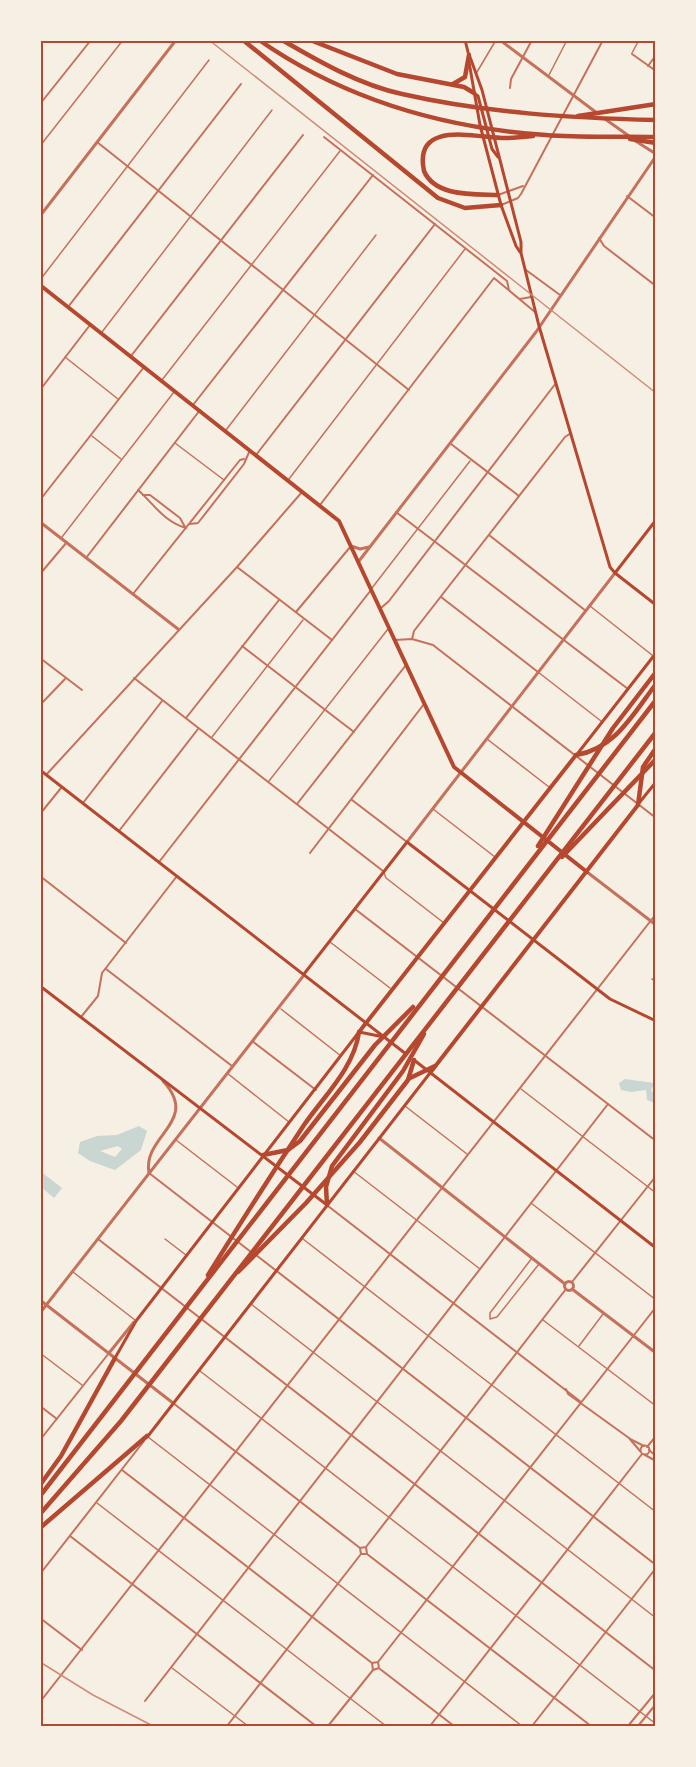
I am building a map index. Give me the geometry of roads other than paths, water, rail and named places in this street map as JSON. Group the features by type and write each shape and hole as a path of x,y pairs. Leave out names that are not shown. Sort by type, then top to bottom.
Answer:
{"highway":[{"path":"243,40 438,198 465,208 501,205"},
{"path":"259,40 317,76 400,110 469,125 547,135"},
{"path":"282,40 327,66 402,94 465,107 569,117 656,120"},
{"path":"310,40 390,72 464,87 474,93"},
{"path":"451,85 465,77 469,55"},
{"path":"569,117 656,104"},
{"path":"498,195 441,189 426,176 423,155 432,141 449,134 506,138 547,135 656,137"},
{"path":"619,136 656,143"},
{"path":"527,864 612,728 656,672"},
{"path":"576,755 605,746 618,734 656,684"},
{"path":"40,1496 179,1317 228,1249 245,1232 424,997 656,700"},
{"path":"246,1262 258,1242 656,732"},
{"path":"638,805 643,767 656,748"},
{"path":"546,874 656,759"},
{"path":"263,1155 288,1150 300,1141 375,1045 424,997"},
{"path":"327,1205 326,1187 332,1166 403,1071 431,1021"},
{"path":"228,1249 239,1226 306,1123 344,1070 358,1041 359,1032"},
{"path":"40,1514 68,1485 232,1278 306,1203 360,1142 408,1080 414,1060"},
{"path":"408,1080 435,1066"},
{"path":"40,1485 61,1456 115,1358"},
{"path":"40,1528 147,1437"}],"main road":[{"path":"465,40 474,93 498,195 526,269 539,326 615,573 656,605"},
{"path":"469,55 477,72 522,242 521,253"},
{"path":"474,93 478,96 492,149 500,159"},
{"path":"40,285 339,521 424,704 459,773 587,872"},
{"path":"615,573 656,520"},
{"path":"115,1358 136,1321 237,1187 316,1090 654,654"},
{"path":"40,770 656,1248"},
{"path":"435,1066 480,1005 656,782"},
{"path":"304,975 407,842 597,989 622,1006 656,1021"},
{"path":"40,986 327,1205"},
{"path":"359,1032 384,1037"},
{"path":"147,1437 405,1106 428,1071"}],"street":[{"path":"40,104 91,40"},
{"path":"40,216 176,40"},
{"path":"359,561 451,444 539,326 656,155 498,40"},
{"path":"510,88 532,40"},
{"path":"501,205 518,198 603,40"},
{"path":"632,54 656,70"},
{"path":"648,66 656,56"},
{"path":"68,307 241,84"},
{"path":"131,356 303,135"},
{"path":"324,137 507,281 509,290"},
{"path":"97,142 409,390"},
{"path":"193,405 373,175"},
{"path":"498,195 508,193 525,184"},
{"path":"627,196 656,218"},
{"path":"256,455 435,224"},
{"path":"599,238 604,246 656,286"},
{"path":"526,269 560,295"},
{"path":"320,505 494,278 535,312"},
{"path":"520,299 531,297"},
{"path":"40,390 91,325"},
{"path":"40,500 144,367"},
{"path":"381,608 435,542 556,383"},
{"path":"86,558 200,410"},
{"path":"412,639 414,631 571,433"},
{"path":"451,444 519,496"},
{"path":"190,524 198,523 244,464 244,459 250,450"},
{"path":"133,594 240,460 244,459"},
{"path":"224,481 229,484"},
{"path":"138,490 144,495 145,500 176,525 186,528"},
{"path":"46,775 303,492"},
{"path":"144,495 150,495 180,518 186,528"},
{"path":"396,512 628,689"},
{"path":"40,522 178,629"},
{"path":"489,535 586,611"},
{"path":"40,574 67,542"},
{"path":"296,612 351,546 360,549 370,546"},
{"path":"237,567 332,640"},
{"path":"351,799 407,842 615,573"},
{"path":"159,862 372,589"},
{"path":"441,597 538,672"},
{"path":"186,718 279,600"},
{"path":"395,640 412,639 433,645 656,818"},
{"path":"242,646 354,732"},
{"path":"40,658 82,690"},
{"path":"297,804 406,665"},
{"path":"134,678 383,872"},
{"path":"40,705 65,679"},
{"path":"83,803 163,700"},
{"path":"310,853 424,704"},
{"path":"119,831 199,728"},
{"path":"40,814 62,787"},
{"path":"587,872 656,925"},
{"path":"40,876 126,943"},
{"path":"81,1017 98,996 100,976 177,876"},
{"path":"355,909 656,1141"},
{"path":"40,1702 160,1552 656,914"},
{"path":"105,969 232,1066"},
{"path":"40,1313 304,975"},
{"path":"252,1041 316,1090"},
{"path":"149,1173 149,1155 176,1114 174,1096 160,1078"},
{"path":"145,1701 608,1104"},
{"path":"360,1548 366,1547 390,1518 566,1289 565,1284 539,1263 379,1138"},
{"path":"149,1173 656,1566 532,1726"},
{"path":"565,1284 572,1282 656,1176"},
{"path":"327,1205 656,1461"},
{"path":"98,1239 656,1671"},
{"path":"572,1282 572,1289"},
{"path":"566,1289 572,1289 656,1353"},
{"path":"40,1300 360,1548 361,1554 227,1726"},
{"path":"372,1663 378,1662 656,1307"},
{"path":"40,1440 136,1321"},
{"path":"40,1406 57,1419"},
{"path":"40,1574 147,1437"},
{"path":"430,1726 656,1437"},
{"path":"628,1438 647,1448 656,1456"},
{"path":"643,1453 647,1448"},
{"path":"122,1470 372,1663 373,1670"},
{"path":"70,1536 316,1726"},
{"path":"366,1547 367,1554"},
{"path":"361,1554 367,1554 591,1726"},
{"path":"40,1618 82,1650"},
{"path":"378,1662 379,1668 454,1726"},
{"path":"328,1726 373,1670 379,1668"},
{"path":"628,1726 656,1692"},
{"path":"638,1726 656,1704"}],"lane":[{"path":"40,146 123,40"},
{"path":"477,72 498,40"},
{"path":"548,76 567,40"},
{"path":"632,54 639,40"},
{"path":"40,280 209,60"},
{"path":"101,333 272,110"},
{"path":"161,380 341,150"},
{"path":"225,430 376,235"},
{"path":"289,480 466,248"},
{"path":"65,357 119,399"},
{"path":"61,538 175,391"},
{"path":"91,436 122,460"},
{"path":"175,443 224,481"},
{"path":"372,589 471,459"},
{"path":"590,606 654,654"},
{"path":"212,738 304,618"},
{"path":"269,782 389,627"},
{"path":"538,672 602,721"},
{"path":"487,739 550,788"},
{"path":"432,808 496,858"},
{"path":"383,872 386,878 445,924"},
{"path":"329,942 393,991"},
{"path":"652,979 656,981"},
{"path":"278,1007 341,1056"},
{"path":"226,1073 290,1122"},
{"path":"520,1089 656,1193"},
{"path":"405,1106 468,1155"},
{"path":"175,1139 237,1187"},
{"path":"353,1171 481,1270"},
{"path":"531,1203 656,1300"},
{"path":"302,1238 656,1512"},
{"path":"165,1239 187,1255"},
{"path":"490,1319 490,1312 532,1258"},
{"path":"484,1326 490,1319 496,1318 539,1263"},
{"path":"73,1272 136,1321"},
{"path":"250,1304 656,1618"},
{"path":"578,1347 603,1312"},
{"path":"543,1320 656,1406"},
{"path":"40,1353 82,1386"},
{"path":"199,1370 656,1724"},
{"path":"147,1437 522,1726"},
{"path":"96,1503 386,1726"},
{"path":"171,1667 248,1726"}],"tram line":[{"path":"209,40 656,393"}],"railway":[{"path":"40,1662 93,1695 153,1726"}]}
